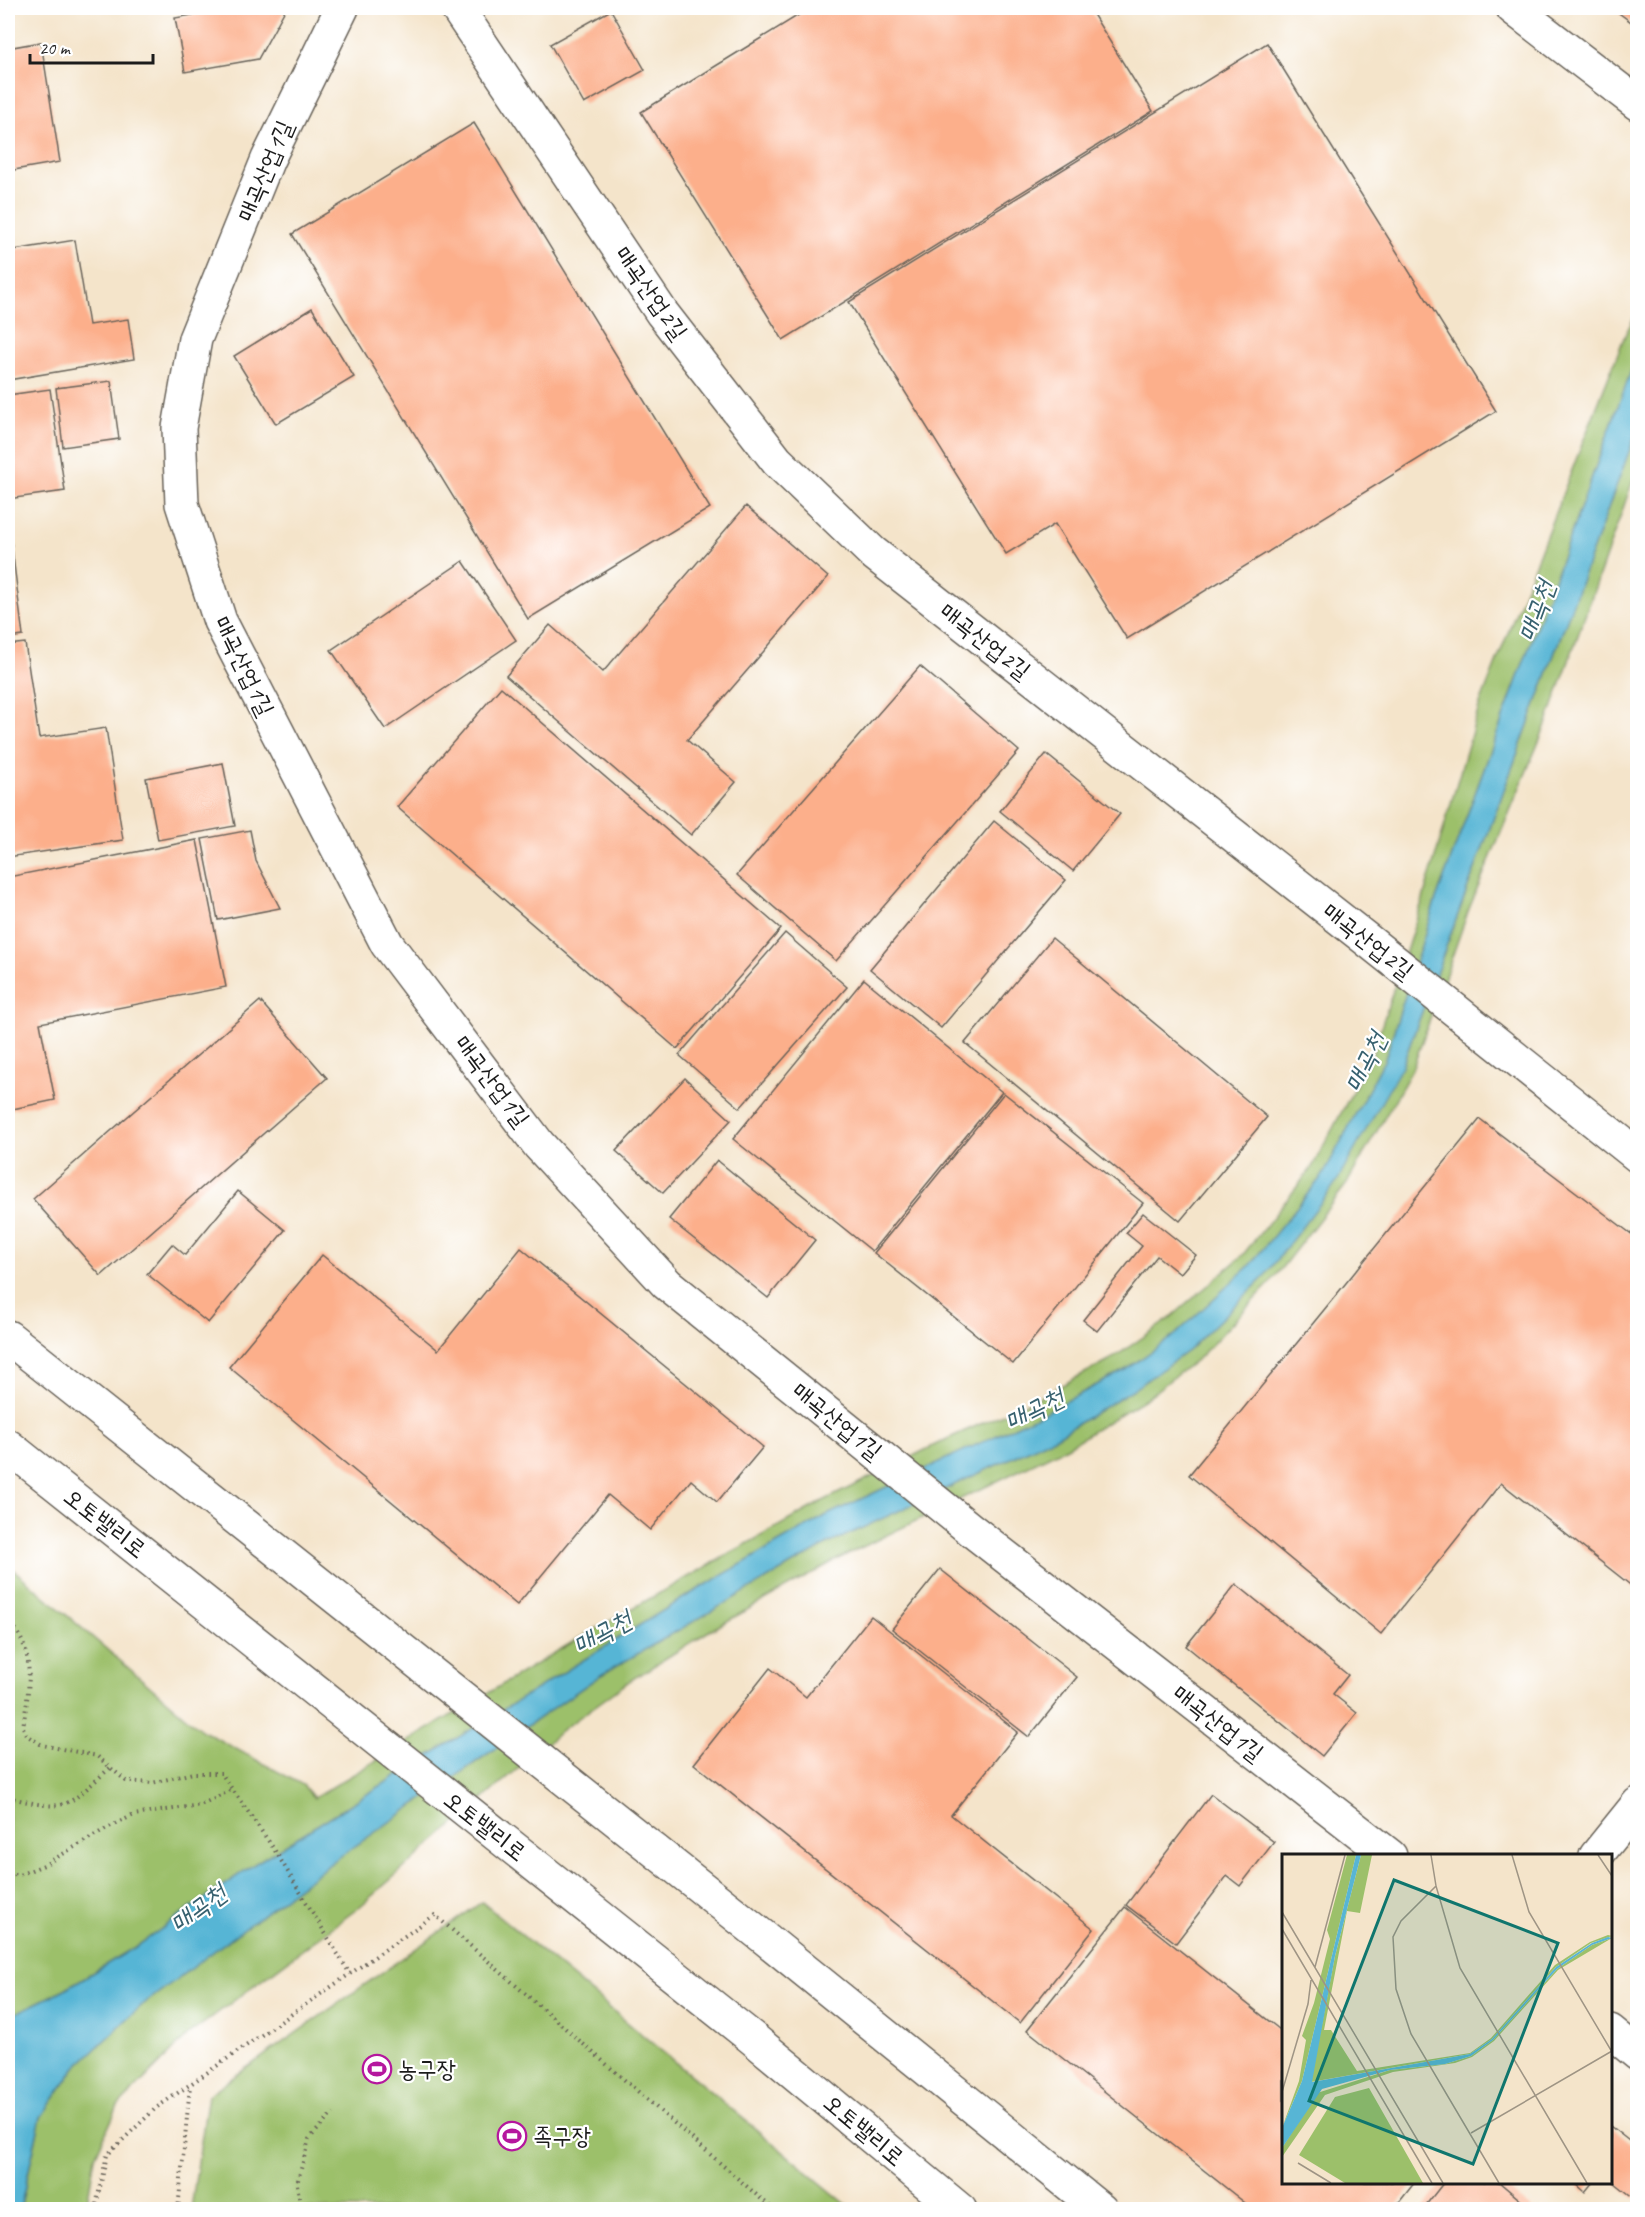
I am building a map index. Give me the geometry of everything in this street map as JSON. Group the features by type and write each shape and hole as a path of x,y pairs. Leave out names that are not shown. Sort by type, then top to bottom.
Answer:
{"main road":[{"name":"매곡산업1길","path":"342,8 268,159 195,339 179,428 182,504 220,621 387,944 539,1145 667,1284 970,1529 1387,1854"},
{"name":"매곡산업2길","path":"457,8 662,313 777,461 872,552 1366,939 1638,1156"},
{"path":"1513,8 1638,104"},
{"path":"8,1337 761,1935 1101,2210"},
{"name":"오토밸리로","path":"8,1446 751,2037 960,2210"},
{"path":"1598,1854 1638,1804"},
{"path":"1612,2032 1638,2054"}],"path":[{"path":"8,1619 18,1631 30,1663 23,1727 26,1735 42,1745 97,1756 126,1781 152,1783 193,1773 221,1773 274,1849 350,1974"},
{"path":"8,1797 45,1806 60,1807 74,1799 110,1768"},
{"path":"8,1873 19,1875 44,1865 134,1815 200,1805 233,1789"},
{"path":"95,2210 107,2155 156,2108 435,1915 774,2210"},
{"path":"178,2210 190,2085"},
{"path":"301,2210 297,2184 309,2139 333,2113"}],"green space":[{"path":"1637,312 1637,355 1435,902 1385,1059 1323,1175 1249,1266 1176,1334 1125,1370 1044,1413 825,1516 685,1597 256,1863 137,1946 65,1989 8,2017 8,1565 201,1730 303,1785 314,1798 571,1643 823,1501 947,1439 1034,1400 1113,1358 1169,1319 1242,1256 1311,1169 1372,1055 1423,899 1480,704 1625,335"},
{"path":"1637,430 1637,469 1548,720 1469,909 1412,1070 1346,1185 1270,1283 1200,1357 1148,1397 1067,1447 838,1559 706,1633 631,1680 562,1730 357,1909 188,2035 118,2106 95,2157 86,2209 20,2210 41,2117 76,2067 141,2006 335,1860 601,1675 826,1545 1058,1436 1137,1387 1189,1350 1262,1279 1402,1066"},
{"path":"482,1902 852,2209 191,2209 208,2095"}],"water":[{"name":"매곡천","path":"1637,355 1637,430 1402,1066 1336,1183 1262,1279 1189,1350 1137,1387 1058,1436 826,1545 601,1675 335,1860 141,2006 76,2067 41,2117 20,2209 8,2210 8,2017 65,1989 137,1946 256,1863 685,1597 825,1516 1044,1413 1125,1370 1176,1334 1249,1266 1323,1175 1385,1059 1435,902"}],"building":[{"path":"231,8 286,8 258,59 185,72 175,18"},
{"path":"810,8 1096,8 1091,11 1153,111 783,340 641,112"},
{"path":"1612,8 1638,8 1638,27"},
{"path":"611,10 645,70 584,104 550,44"},
{"path":"41,42 60,162 8,171 8,48"},
{"path":"1267,43 1496,411 1127,639 1055,524 1006,554 849,302"},
{"path":"474,123 710,508 528,619 292,234"},
{"path":"75,240 89,325 128,319 134,359 8,380 8,251"},
{"path":"312,308 354,377 276,424 234,356"},
{"path":"111,381 119,439 63,447 56,388"},
{"path":"50,389 65,491 8,499 8,395"},
{"path":"746,506 828,577 687,740 736,782 691,835 506,676 550,625 603,672"},
{"path":"8,516 23,636 8,638"},
{"path":"463,561 516,640 385,729 331,650"},
{"path":"25,643 39,738 106,728 123,840 8,857 8,645"},
{"path":"920,666 1019,751 836,961 737,875"},
{"path":"501,687 781,929 677,1049 397,807"},
{"path":"1046,754 1120,814 1073,871 1000,811"},
{"path":"223,763 235,826 158,840 146,778"},
{"path":"994,821 1066,880 941,1028 870,969"},
{"path":"250,830 256,861 280,908 218,920 202,839"},
{"path":"197,840 226,987 40,1023 55,1100 8,1110 8,877"},
{"path":"785,933 847,987 740,1108 679,1055"},
{"path":"1052,938 1267,1117 1180,1221 965,1043"},
{"path":"864,979 1002,1092 872,1251 733,1139"},
{"path":"260,1001 327,1078 101,1276 33,1199"},
{"path":"685,1078 731,1120 663,1193 616,1151"},
{"path":"1004,1093 1143,1203 1013,1364 874,1253"},
{"path":"1480,1119 1638,1239 1638,1591 1501,1483 1381,1634 1189,1475"},
{"path":"717,1160 815,1240 768,1298 669,1219"},
{"path":"238,1191 285,1230 208,1323 147,1274 172,1244 185,1255"},
{"path":"1143,1213 1196,1255 1180,1274 1157,1256 1097,1331 1083,1320 1142,1246 1126,1233"},
{"path":"521,1248 763,1447 717,1502 691,1480 650,1530 608,1495 517,1605 229,1367 322,1255 438,1350"},
{"path":"940,1569 1077,1677 1029,1737 892,1629"},
{"path":"1236,1584 1348,1675 1333,1694 1357,1713 1322,1756 1186,1646"},
{"path":"871,1616 1018,1732 951,1815 1094,1929 1020,2023 694,1764 770,1668 806,1697"},
{"path":"1211,1794 1274,1842 1240,1886 1227,1876 1176,1943 1126,1905"},
{"path":"1125,1907 1282,2031 1282,2184 1413,2184 1393,2210 1254,2210 1027,2030"},
{"path":"1612,2128 1638,2148 1638,2194 1634,2198 1612,2181"},
{"path":"1442,2184 1501,2184 1532,2210 1422,2210"},
{"path":"1576,2184 1591,2184 1585,2192"}],"place":[{"name":"농구장","path":"377,2069"},
{"name":"족구장","path":"512,2136"}]}
